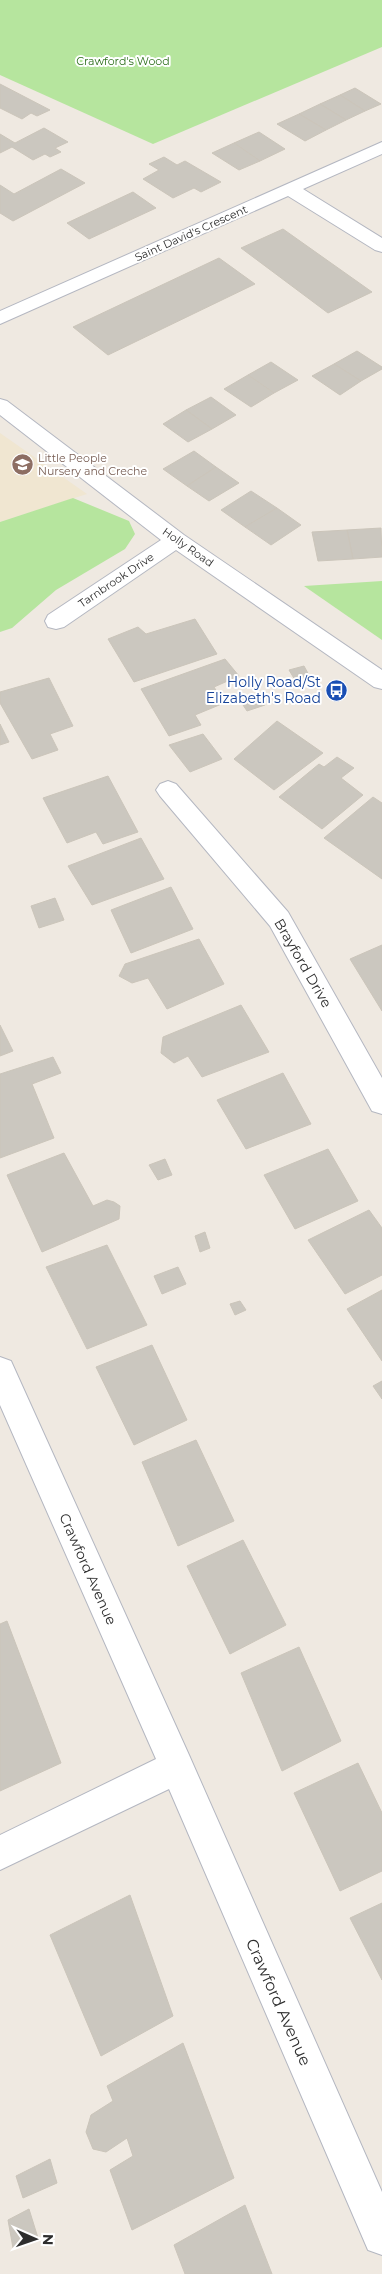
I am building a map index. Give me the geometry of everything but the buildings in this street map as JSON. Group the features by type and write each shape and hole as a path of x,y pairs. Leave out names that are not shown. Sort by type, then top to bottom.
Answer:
{"street":[{"name":"Saint David's Crescent","path":"0,318 382,147"},
{"path":"290,189 382,246"},
{"name":"Holly Road","path":"0,405 176,540 382,681"},
{"name":"Tarnbrook Drive","path":"56,621 176,540"},
{"name":"Brayford Drive","path":"168,790 279,919 382,1103"},
{"name":"Crawford Avenue","path":"0,1371 177,1767 382,2236"},
{"path":"0,1853 177,1767"}],"shaded area":[{"name":"Little People Nursery and Creche","path":"0,433 87,494 0,522"}],"green space":[{"name":"Crawford's Wood","path":"0,0 382,0 382,47 153,144 0,75"},
{"path":"73,498 129,521 135,534 125,549 56,590 12,628 0,632 0,522"},
{"path":"382,581 382,640 304,586"}],"place":[{"name":"Little People Nursery and Creche","path":"22,464"},
{"name":"Holly Road/St Elizabeth's Road","path":"337,690"}]}
